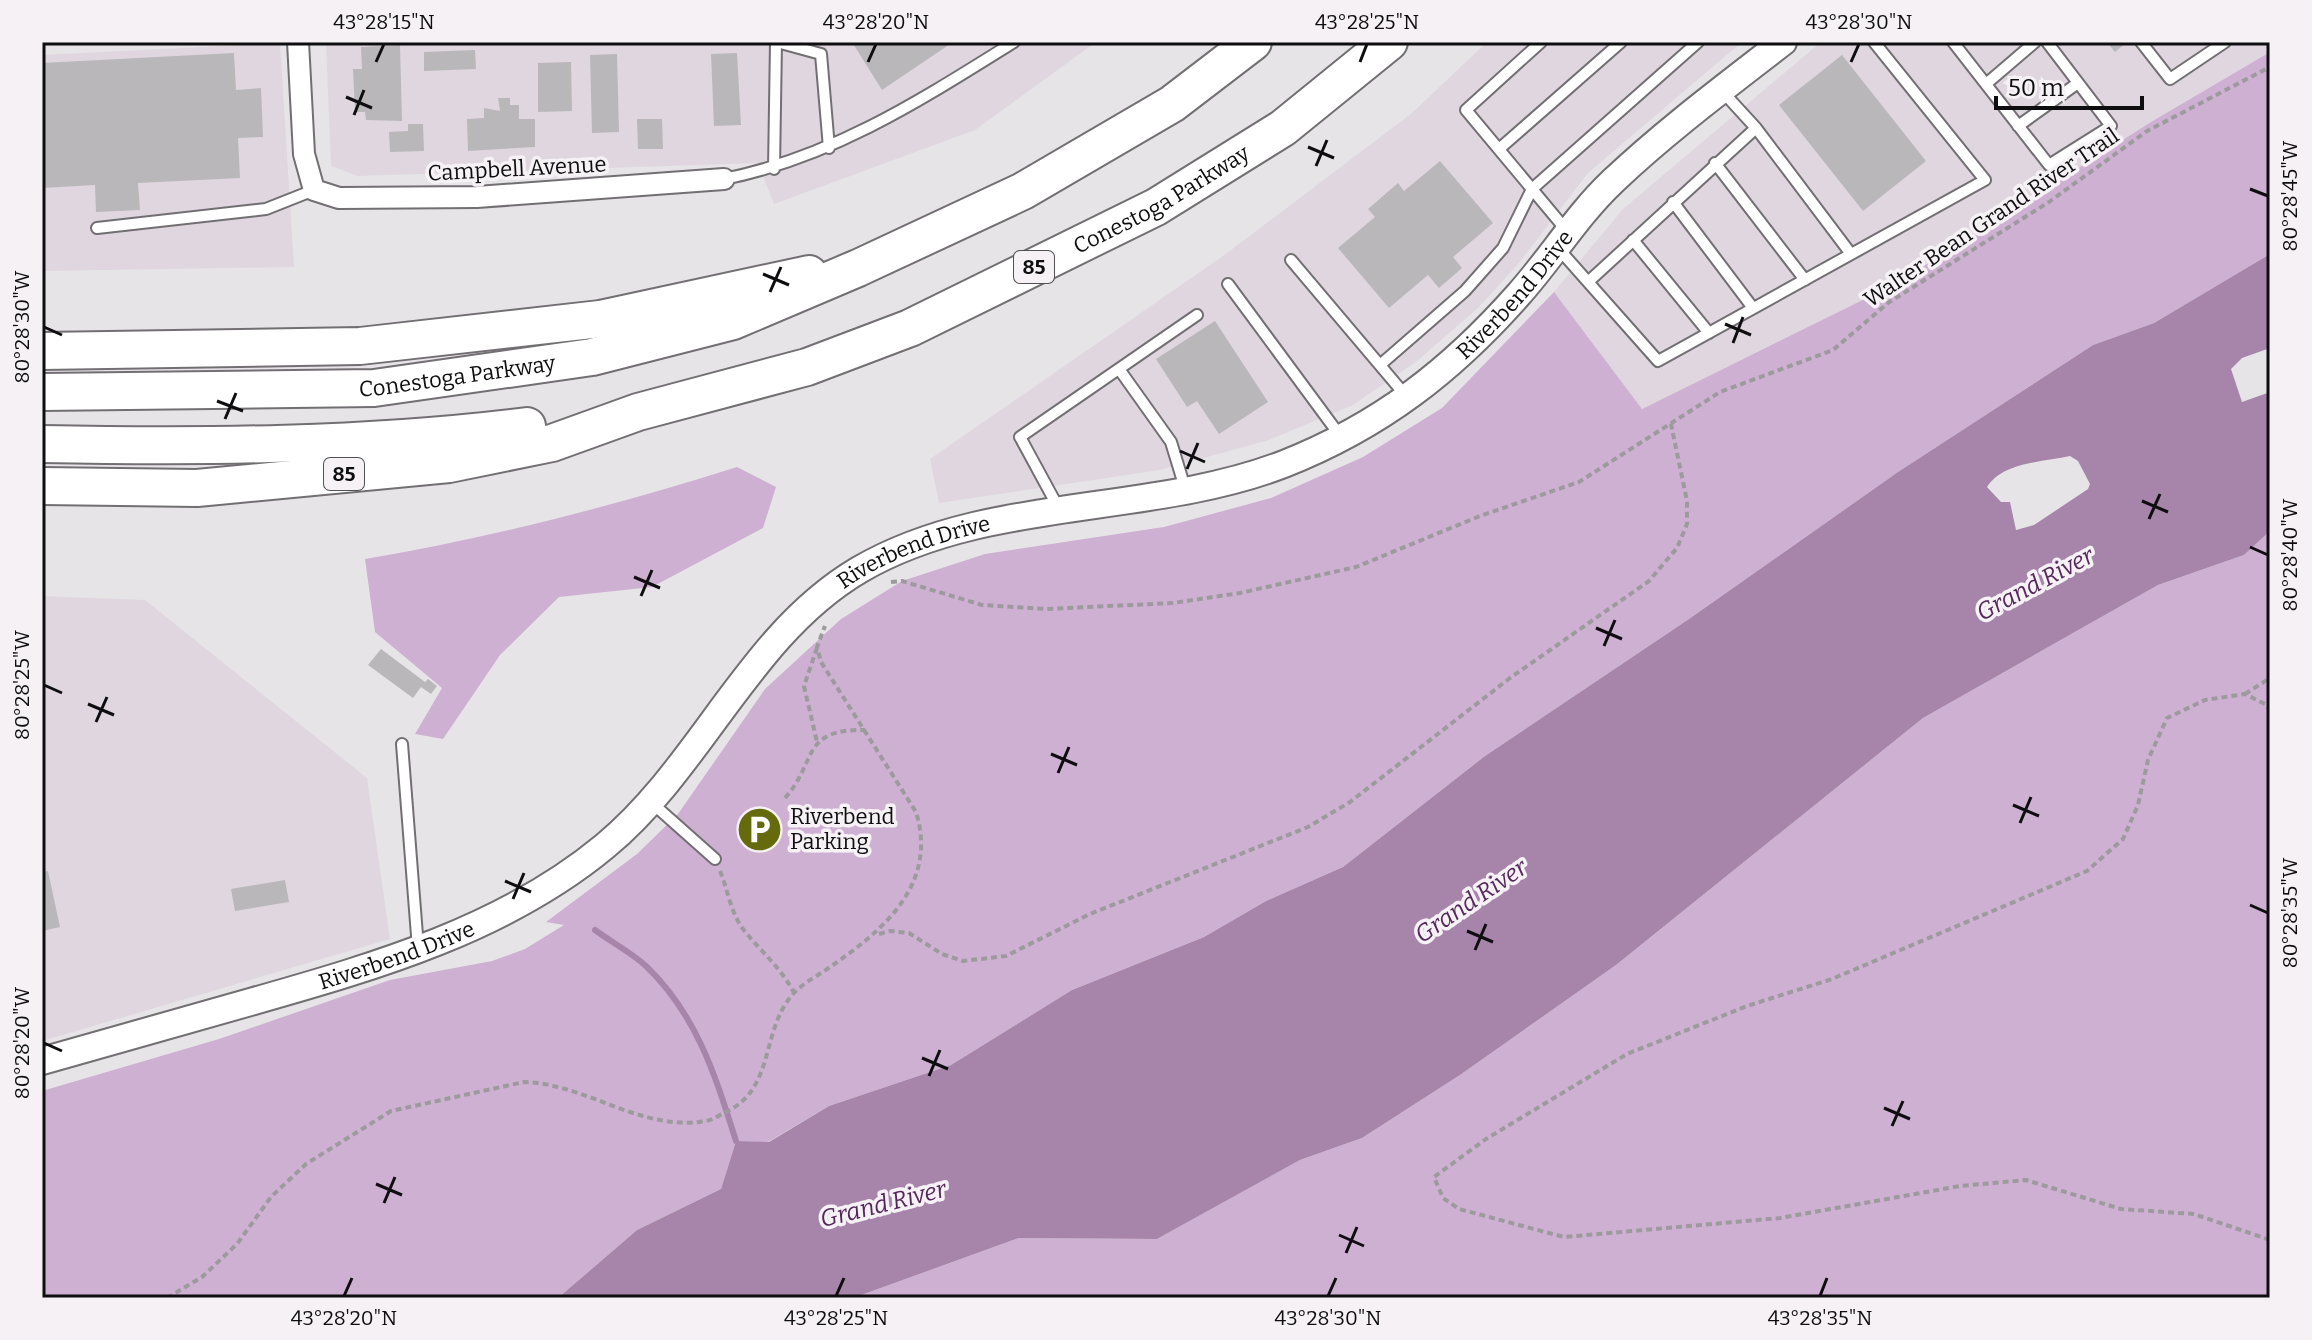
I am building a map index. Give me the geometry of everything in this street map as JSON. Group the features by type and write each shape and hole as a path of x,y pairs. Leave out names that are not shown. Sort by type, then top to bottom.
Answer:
{"highway":[{"name":"Conestoga Parkway","path":"42,392 374,388 592,357 733,321 858,268 1023,191 1172,104 1253,42"},
{"name":"Conestoga Parkway","path":"42,486 197,488 449,464 552,443 638,412 807,367 910,328 1156,207 1283,128 1389,42"},
{"name":"Conestoga Parkway","path":"42,351 360,346 600,319 786,277 858,268"},
{"name":"Conestoga Parkway","path":"42,444 208,447 455,435 638,412"}],"street":[{"path":"298,42 304,154 314,190"},
{"name":"Riverbend Drive","path":"42,1061 359,972 418,950 522,904 604,847 652,803 774,643 812,604 840,583 908,546 946,533 1185,488 1283,464 1387,414 1469,346 1521,292 1562,238 1613,181 1767,50"},
{"name":"Campbell Avenue","path":"314,190 339,198 477,197 724,179"}],"lane":[{"path":"774,169 777,42 821,54 829,148"},
{"path":"724,179 774,169 829,148 895,116 1014,42"},
{"path":"1541,42 1466,110 1532,189 1588,282 1658,361 1985,180 1874,42"},
{"path":"1499,149 1621,42"},
{"path":"1380,365 1465,291 1503,248 1532,189 1698,42"},
{"path":"1953,42 2049,165 2111,126 2047,42"},
{"path":"1986,84 2035,42"},
{"path":"2141,42 2170,79 2217,44"},
{"path":"2018,126 2078,83"},
{"path":"1722,90 1756,128 1851,254"},
{"path":"1588,282 1756,128"},
{"path":"1715,163 1805,280"},
{"path":"97,228 266,209 314,190"},
{"path":"1673,202 1753,308"},
{"path":"1633,240 1709,333"},
{"path":"1291,260 1408,399"},
{"path":"1228,284 1341,437"},
{"path":"1061,512 1020,437 1197,315"},
{"path":"1119,369 1171,442 1185,488"},
{"path":"402,744 418,950"},
{"path":"652,803 715,859"}],"path":[{"name":"Walter Bean Grand River Trail","path":"884,583 902,581 970,602 1021,609 1173,603 1240,593 1356,567 1480,516 1579,482 1720,392 1833,350 1888,303 2049,202 2147,131 2270,67"},
{"path":"876,935 890,931 909,933 942,954 963,961 1006,956 1090,914 1308,827 1350,802 1510,678 1649,581 1677,548 1687,524 1687,501 1671,423"},
{"path":"817,742 804,686 828,622"},
{"path":"167,1298 202,1277 237,1244 271,1197 306,1164 391,1111 524,1082 547,1082 577,1091 650,1121 708,1121 746,1101 756,1090 777,1020 794,993 876,935 898,910 914,880 922,845 916,812 828,676 817,647"},
{"path":"2270,678 2245,694 2205,700 2167,718 2148,760 2138,805 2123,839 2087,871 1832,979 1747,1006 1627,1054 1499,1131 1434,1177 1443,1198 1459,1209 1564,1237 1780,1218 1960,1186 2026,1180 2121,1209 2194,1214 2270,1240"},
{"path":"2245,694 2267,705 2270,712"},
{"path":"785,798 799,782 809,752 817,742 837,729 865,730"},
{"path":"715,859 728,889 732,909 744,930 785,975 794,993"}],"shaded area":[{"path":"326,42 1096,42 975,130 774,204 758,163 358,176 331,166"},
{"path":"1487,42 1742,42 1588,173 1519,263 1478,308 1417,361 1353,405 1269,440 1160,470 939,503 930,459 1223,256 1412,113"},
{"path":"1821,42 2270,42 2270,52 2151,122 1897,283 1642,409 1554,292 1623,209"},
{"path":"280,43 294,267 42,271 42,55"},
{"path":"2270,52 2270,254 2154,323 2093,345 1898,472 1689,619 1485,756 1343,867 1266,901 1204,937 1072,990 951,1065 829,1106 768,1142 736,1141 721,1189 637,1230 558,1298 42,1298 42,1091 219,1039 390,980 492,961 525,949 564,925 546,922 637,854 678,814 765,689 841,619 902,581 985,554 1164,527 1271,498 1363,457 1442,408 1554,292 1642,409 1897,283 2151,122"},
{"path":"737,467 776,487 763,528 652,587 559,597 500,655 443,739 415,734 442,688 375,632 365,559 553,519"},
{"path":"2270,531 2270,1298 853,1298 1019,1238 1157,1239 1300,1160 1362,1138 1460,1075 1616,965 1923,718 2158,585 2244,555"},
{"path":"42,596 145,600 367,778 390,939 42,1041"}],"water":[{"name":"Grand River","path":"2270,254 2270,348 2242,358 2231,369 2242,402 2270,392 2270,531 2244,555 2158,585 1923,718 1616,965 1460,1075 1362,1138 1300,1160 1157,1239 1019,1238 853,1298 558,1298 637,1230 721,1189 736,1141 769,1142 829,1106 951,1065 1072,990 1204,937 1266,901 1343,867 1485,756 1689,619 1898,472 2093,345 2154,323","holes":["2070,456 2078,461 2090,484 2088,489 2034,525 2016,530 2010,502 2001,502 1987,487 2003,472 2024,464"]}],"building":[{"path":"852,42 953,42 882,90"},
{"path":"2107,42 2127,42 2115,52"},
{"path":"400,45 402,121 366,120 365,112 355,112 353,69 362,69 361,47"},
{"path":"475,50 476,69 424,71 424,52"},
{"path":"234,53 236,90 261,88 263,137 238,138 240,178 138,183 140,210 96,212 95,185 42,188 42,63"},
{"path":"737,53 741,125 714,126 711,54"},
{"path":"617,54 619,132 592,133 590,55"},
{"path":"1842,55 1926,161 1863,211 1779,105"},
{"path":"571,62 572,111 538,112 538,63"},
{"path":"498,98 510,98 510,105 519,105 519,119 535,119 535,147 468,151 467,119 484,118 484,108 500,111"},
{"path":"637,119 662,119 663,149 638,149"},
{"path":"408,124 423,124 424,151 390,152 389,132 408,131"},
{"path":"1440,161 1493,223 1453,257 1462,268 1439,288 1428,275 1389,308 1338,248 1375,217 1368,209 1398,183 1404,191"},
{"path":"1215,321 1268,402 1219,434 1197,401 1187,407 1156,359"},
{"path":"381,649 425,682 428,679 437,686 431,694 421,687 413,698 368,665"},
{"path":"48,871 60,927 42,931 42,872"},
{"path":"285,880 289,902 235,911 231,889"}],"waterway":[{"path":"595,930 646,966 679,1005 712,1070 736,1141"}],"place":[{"name":"Riverbend Parking","path":"759,829"}]}
